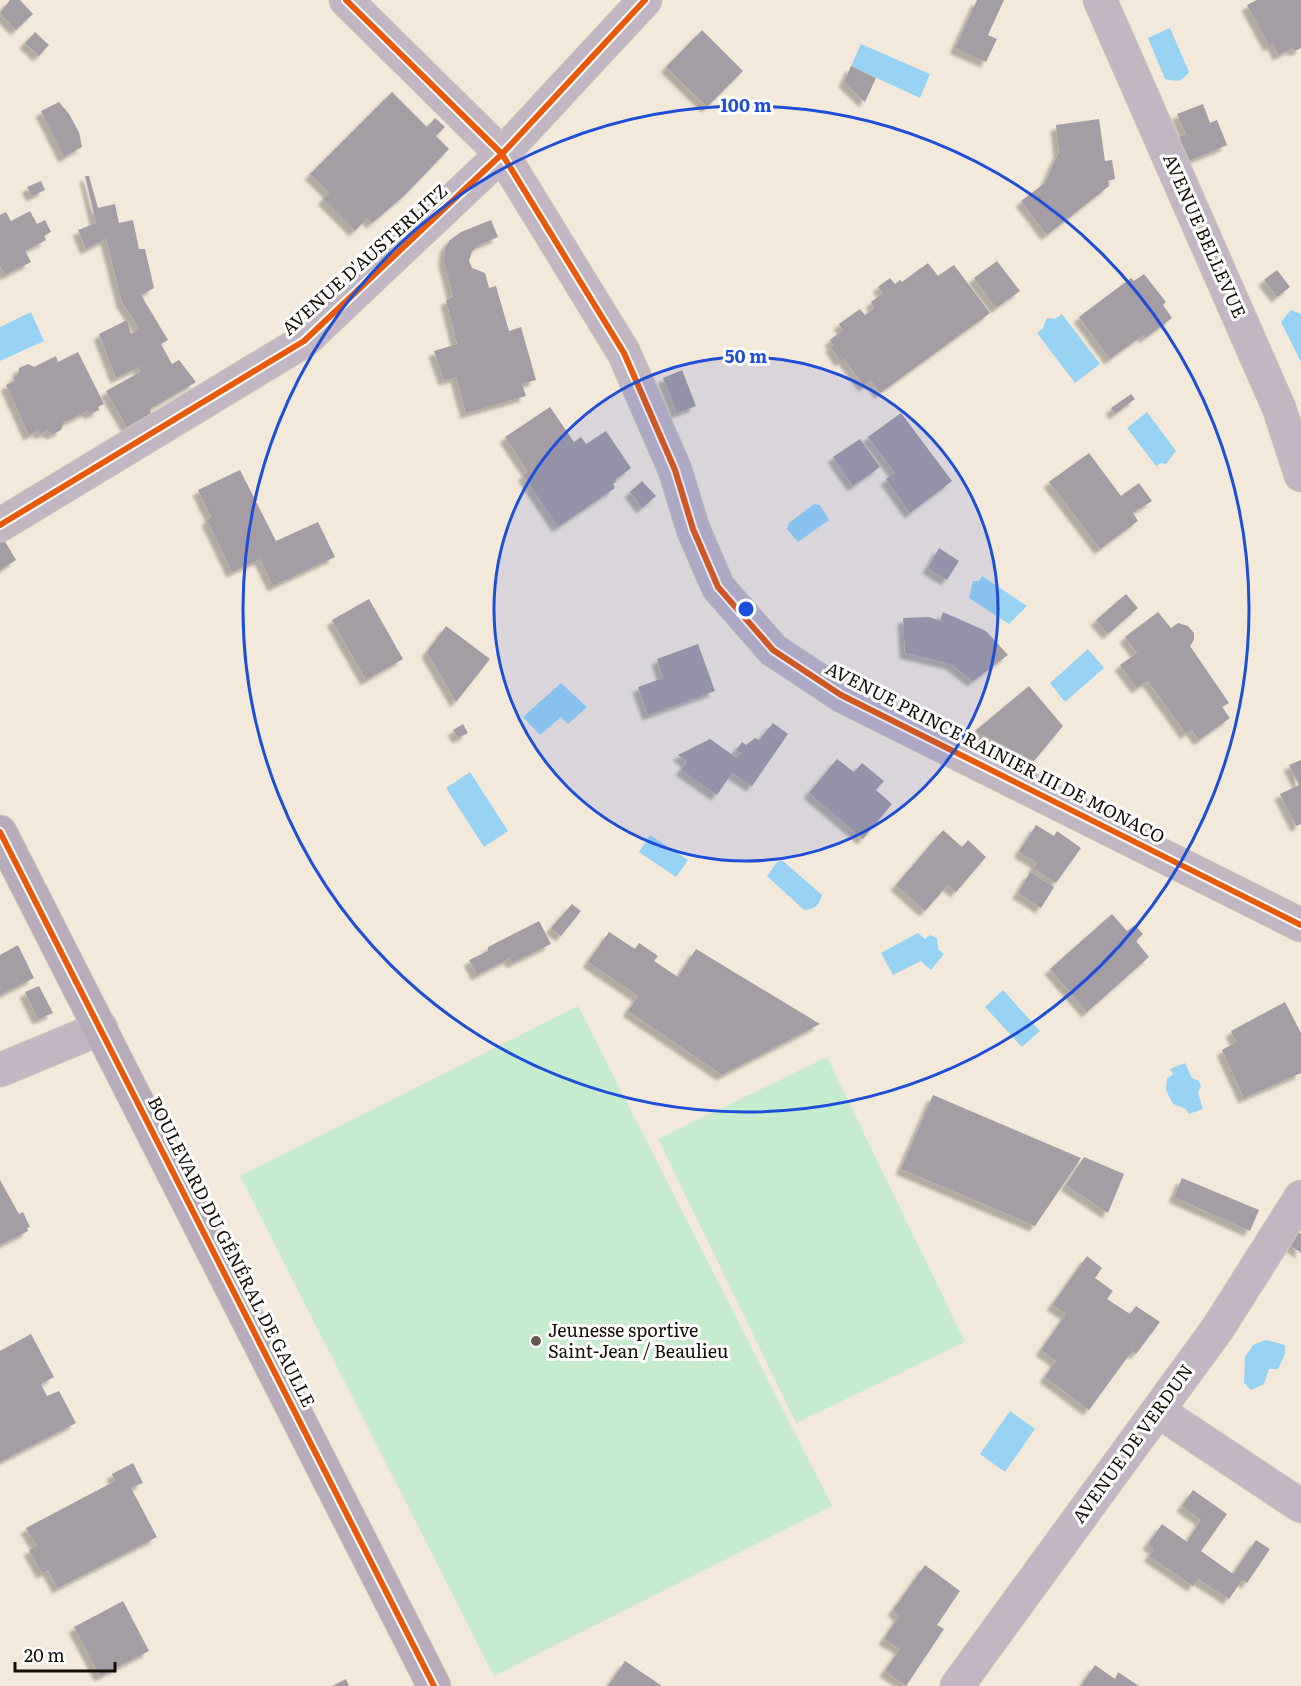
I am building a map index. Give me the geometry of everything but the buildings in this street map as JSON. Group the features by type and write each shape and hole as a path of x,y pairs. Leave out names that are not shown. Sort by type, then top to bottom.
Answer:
{"street":[{"name":"AVENUE PRINCE RAINIER III DE MONACO","path":"346,0 502,154 624,353 675,470 693,529 718,587 773,650 841,695 1301,925"},
{"name":"AVENUE D'AUSTERLITZ","path":"0,525 304,341 502,154 645,0"},
{"name":"AVENUE BELLEVUE","path":"1100,0 1279,408 1301,475"},
{"name":"BOULEVARD DU GÉNÉRAL DE GAULLE","path":"0,832 102,1028 434,1686"},
{"path":"0,1070 102,1028"},
{"name":"AVENUE DE VERDUN","path":"957,1686 1218,1328 1301,1197"},
{"path":"1158,1411 1301,1506"}],"green space":[{"name":"Jeunesse sportive Saint-Jean / Beaulieu","path":"578,1006 832,1506 494,1676 240,1176"},
{"path":"827,1057 965,1342 796,1423 658,1139"}],"water":[{"path":"1170,28 1189,72 1184,78 1173,81 1165,79 1148,38"},
{"path":"861,44 930,74 920,98 851,66"},
{"path":"1291,310 1301,314 1301,362 1281,322"},
{"path":"31,312 44,341 0,361 0,327"},
{"path":"1062,314 1100,364 1075,383 1037,333 1043,328 1047,318 1055,319"},
{"path":"1147,412 1176,451 1166,464 1161,463 1156,466 1127,428"},
{"path":"814,504 820,505 829,520 798,542 787,529 789,523"},
{"path":"982,576 1027,606 1009,624 969,598 973,581 979,581"},
{"path":"1088,649 1104,668 1065,702 1050,683"},
{"path":"561,683 587,707 568,724 561,717 540,735 523,717"},
{"path":"470,772 508,831 484,847 446,788"},
{"path":"650,835 688,860 676,877 639,852"},
{"path":"778,861 783,861 822,895 816,906 804,910 767,876"},
{"path":"918,933 925,939 930,935 937,938 938,949 944,954 931,970 921,961 893,975 881,953"},
{"path":"1003,990 1040,1031 1022,1047 985,1007"},
{"path":"1185,1063 1192,1078 1199,1081 1201,1086 1198,1093 1203,1109 1189,1114 1186,1109 1173,1104 1166,1090 1167,1079 1173,1074 1170,1069"},
{"path":"1266,1340 1285,1345 1285,1354 1278,1369 1269,1369 1264,1384 1251,1390 1244,1383 1245,1357 1253,1345"},
{"path":"1010,1411 1035,1429 1005,1472 980,1454"}],"cycle path":[{"path":"346,0 502,154 624,353 675,470 693,529 718,587 773,650 841,695 1301,925"},
{"path":"0,525 304,341 502,154 645,0"},
{"path":"0,832 434,1686"}],"place":[{"name":"Jeunesse sportive Saint-Jean / Beaulieu","path":"536,1341"}]}
